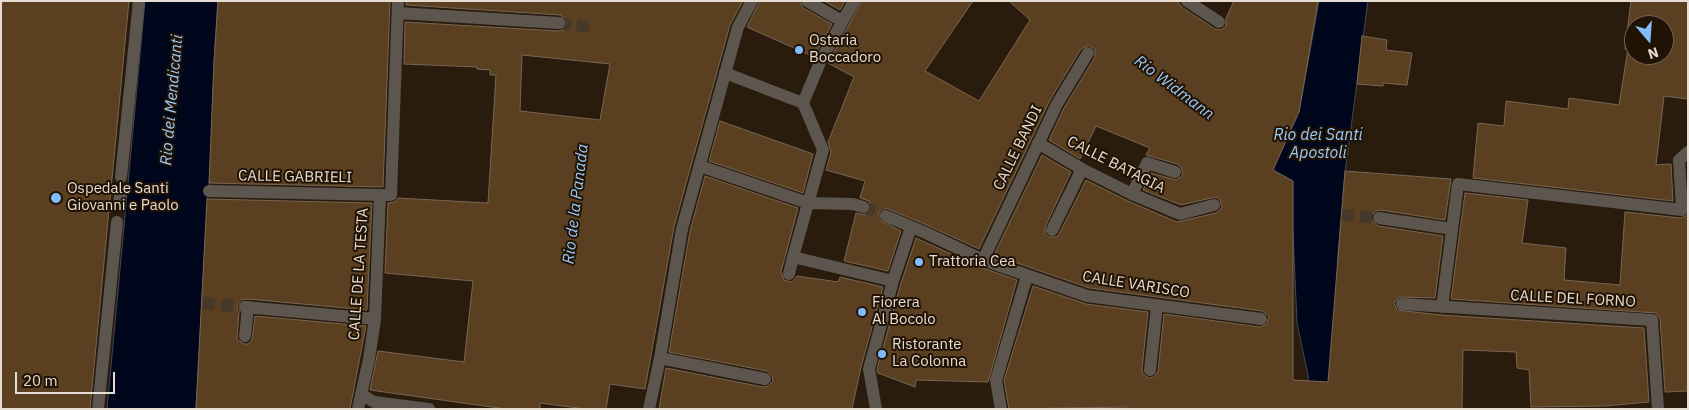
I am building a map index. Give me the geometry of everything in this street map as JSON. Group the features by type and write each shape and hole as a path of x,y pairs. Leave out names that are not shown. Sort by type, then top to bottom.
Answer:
{"street":[{"path":"122,176 139,1"},
{"path":"648,409 660,358 682,229 738,27 752,1"},
{"path":"807,1 842,21"},
{"path":"789,274 805,202 823,150 803,103 821,60 854,1"},
{"path":"1187,1 1219,22"},
{"path":"398,7 559,23"},
{"name":"CALLE DE LA TESTA","path":"358,409 369,359 375,319 380,195 391,195 398,7"},
{"name":"CALLE BANDI","path":"983,260 1057,104 1088,53"},
{"path":"725,73 803,103"},
{"name":"CALLE BATAGIA","path":"1038,143 1082,169 1132,194 1180,214 1214,205"},
{"path":"1442,307 1458,184 1682,210 1684,156"},
{"path":"1132,194 1147,163 1175,172"},
{"path":"700,166 805,202 852,204 863,208"},
{"path":"1052,230 1082,169"},
{"name":"CALLE GABRIELI","path":"209,191 380,195"},
{"name":"CALLE VARISCO","path":"886,216 983,260 1087,296 1261,319"},
{"path":"1379,218 1452,229"},
{"path":"98,409 117,222"},
{"path":"876,409 868,369 893,281 911,227"},
{"path":"793,257 893,281"},
{"path":"1001,409 996,380 1027,276"},
{"name":"CALLE DEL FORNO","path":"1402,304 1652,320 1658,409"},
{"path":"1150,370 1157,306"},
{"path":"245,336 247,307 375,319"},
{"path":"660,358 765,379"},
{"path":"361,394 374,402 429,409"}],"water":[{"name":"Rio dei Mendicanti","path":"145,1 218,1 211,161 196,409 107,409"},
{"name":"Rio dei Santi Apostoli","path":"1319,1 1368,1 1345,172 1338,255 1337,291 1345,356 1311,409 1308,375 1297,323 1293,233 1201,130 1299,112"}],"building":[{"name":"Ospedale Santi Giovanni e Paolo","path":"1,1 129,1 90,409 1,409"},
{"path":"218,1 390,1 383,187 209,183"},
{"path":"406,1 743,1 730,25 674,227 645,389 610,384 606,409 585,409 540,403 540,409 506,409 370,390 378,351 464,362 473,281 385,273 388,203 395,202 398,198 488,203 496,75 490,75 490,70 477,69 477,67 404,64 405,22 558,31 563,30 567,24 566,19 560,15 406,5","holes":["522,55 610,64 600,120 520,111"]},
{"path":"760,1 799,1 803,8 832,24 814,57 747,27"},
{"path":"824,1 845,1 840,10"},
{"path":"862,1 973,1 925,71 979,101 1030,20 1009,1 1177,1 1183,8 1215,29 1221,30 1226,26 1226,18 1234,1 1318,1 1299,112 1273,170 1293,181 1293,380 1328,382 1345,171 1451,179 1445,220 1380,210 1371,216 1372,221 1378,226 1443,236 1435,298 1399,297 1394,303 1397,310 1441,315 1644,328 1649,402 1605,406 1531,407 1529,370 1517,368 1516,352 1463,350 1462,409 1127,409 1127,407 1009,409 1004,380 1033,286 1086,304 1148,312 1142,369 1143,374 1149,378 1154,377 1158,371 1164,314 1260,327 1267,324 1269,316 1262,311 1089,288 994,255 1042,155 1071,172 1045,227 1045,234 1049,237 1056,237 1059,234 1086,180 1177,222 1216,213 1222,208 1220,200 1216,197 1181,205 1143,190 1151,173 1176,180 1183,175 1181,167 1177,164 1146,155 1150,148 1096,126 1080,159 1049,140 1064,108 1095,57 1095,49 1089,45 1081,49 1050,100 979,249 886,208 879,212 879,220 901,231 888,271 844,261 856,213 865,215 869,213 871,206 869,201 860,198 865,181 826,170 831,152 828,142 854,77 828,63"},
{"path":"1631,1 1688,1 1688,99 1664,96 1656,165 1671,164 1673,201 1473,178 1478,123 1504,126 1506,101 1568,109 1569,98 1619,105 1625,65 1674,65 1674,15 1629,15"},
{"path":"1362,36 1387,40 1386,50 1412,53 1407,85 1383,83 1383,86 1357,84"},
{"path":"720,121 813,154 803,193 709,161"},
{"path":"705,176 798,208 781,272 784,280 792,282 797,276 838,282 840,277 883,287 861,367 852,409 659,409 666,368 763,387 768,386 773,381 772,376 767,371 669,352 690,231"},
{"path":"1465,193 1528,200 1522,243 1566,248 1564,280 1620,285 1625,212 1681,218 1688,215 1688,391 1665,392 1660,319 1656,313 1451,299"},
{"path":"207,199 372,203 367,310 248,299 241,300 237,306 239,312 237,339 244,344 248,344 252,340 255,316 366,326 350,409 196,409"},
{"path":"916,238 980,267 1017,280 988,382 916,380 915,387 878,373 877,369 901,283"}],"tunnel":[{"path":"559,23 590,27"},
{"path":"863,207 886,216"},
{"path":"1342,215 1379,218"},
{"path":"203,303 245,307"}],"place":[{"name":"Ostaria Boccadoro","path":"799,50"},
{"name":"Ospedale Santi Giovanni e Paolo","path":"56,198"},
{"name":"Trattoria Cea","path":"919,262"},
{"name":"Fiorera Al Bocolo","path":"862,312"},
{"name":"Ristorante La Colonna","path":"882,354"}],"water label":[{"name":"Rio Widmann","path":"1174,88"},
{"name":"Rio de la Panada","path":"576,204"}]}
